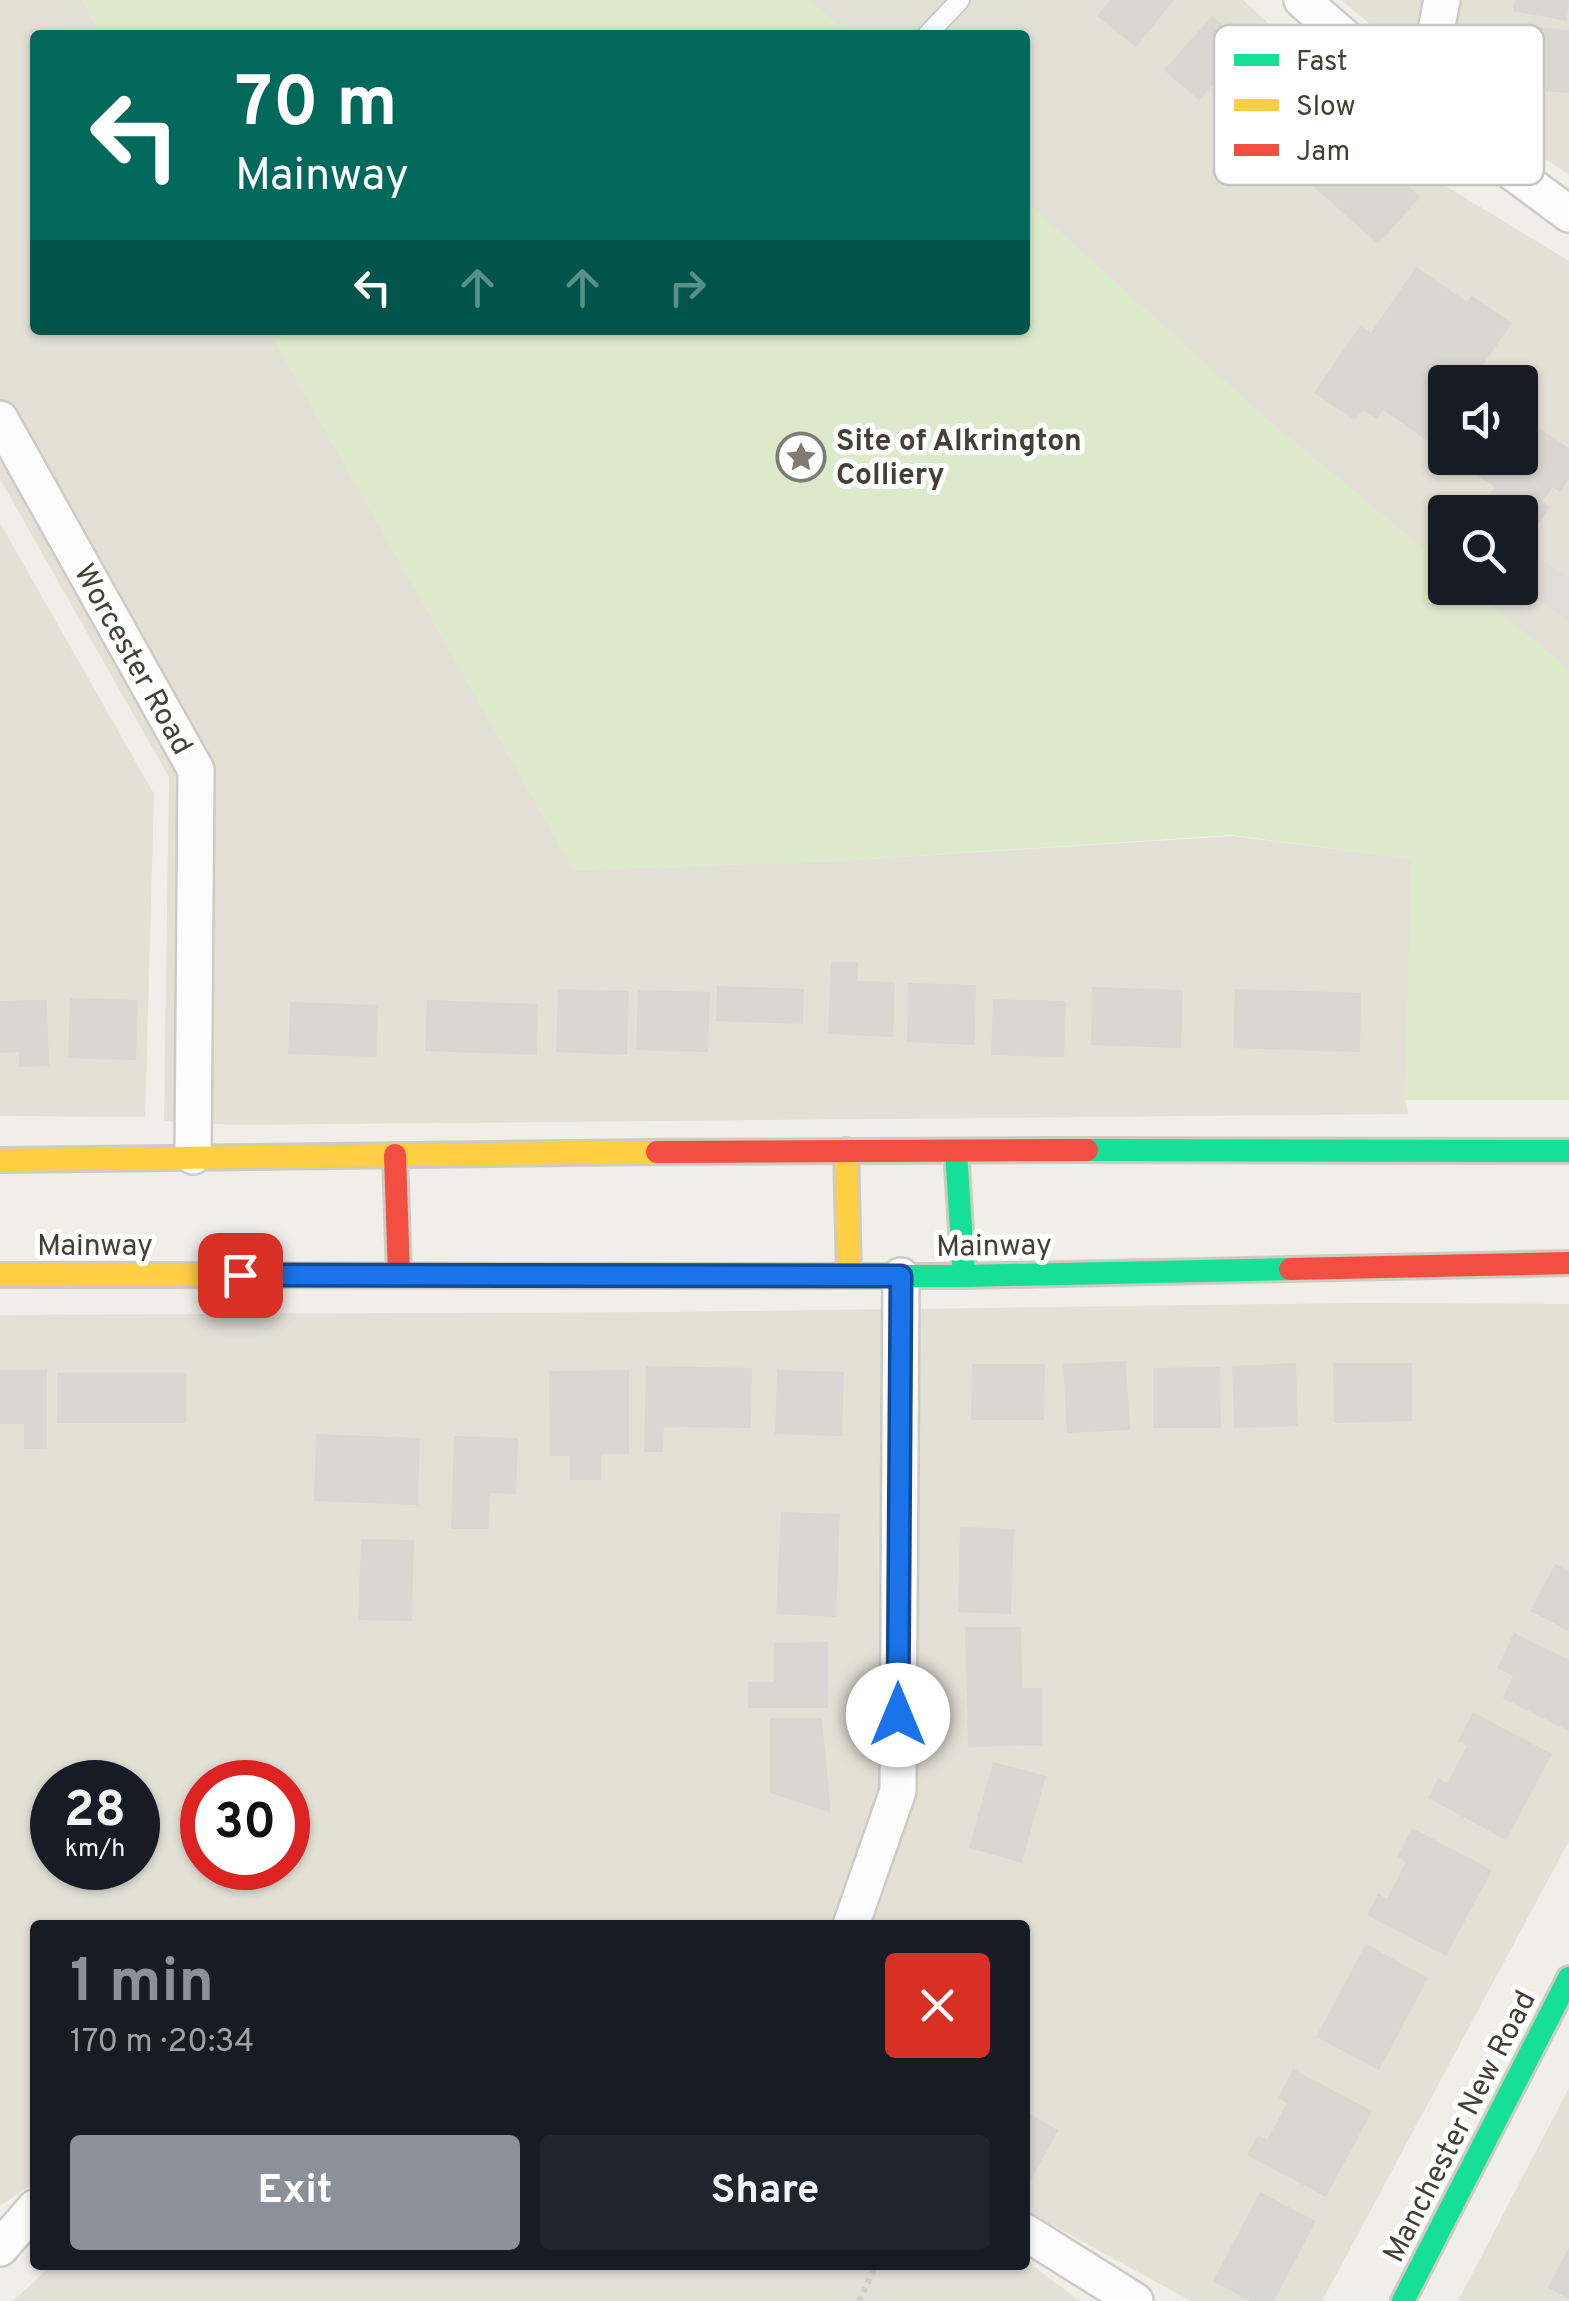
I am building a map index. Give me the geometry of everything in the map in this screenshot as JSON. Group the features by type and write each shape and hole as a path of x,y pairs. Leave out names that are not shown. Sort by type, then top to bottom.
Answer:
{"street":[{"path":"1302,0 1331,25"},
{"path":"1437,25 1442,0"},
{"path":"1530,185 1569,214"},
{"name":"Worcester Road","path":"0,420 196,770 193,1156"},
{"path":"0,1160 846,1150 1569,1150"},
{"path":"846,1150 849,1276"},
{"path":"956,1150 964,1276"},
{"path":"395,1155 399,1276"},
{"name":"Mainway","path":"0,1275 964,1276 1569,1263"},
{"path":"853,1920 898,1790 901,1276"},
{"name":"Manchester New Road","path":"1402,2301 1569,1978"},
{"path":"0,2248 30,2214"},
{"path":"1030,2235 1135,2301"}],"lane":[{"path":"933,30 960,0"}],"path":[{"path":"859,2301 874,2270"}],"shaded area":[{"path":"0,0 82,0 99,30 30,30 30,335 272,335 574,870 838,861 1233,836 1412,859 1405,1100 1408,1114 234,1125 164,1121 169,777 0,479"},
{"path":"810,0 1243,0 1270,25 1214,25 1214,185 1444,185 1569,261 1569,670 1490,605 1538,605 1538,495 1428,495 1428,553 1267,420 1030,206 1030,30 842,30"},
{"path":"1341,0 1569,0 1569,175 1544,158 1544,25 1371,25"},
{"path":"0,523 154,794 145,1117 0,1116"},
{"path":"1538,558 1569,578 1569,621 1538,601"},
{"path":"1569,1304 1569,1841 1322,2301 1191,2301 1030,2213 1030,1920 30,1920 30,2185 0,2206 0,1315"},
{"path":"1569,2088 1569,2301 1458,2301"},
{"path":"1030,2264 1080,2301 13,2301 47,2270 1030,2270"}],"green space":[{"path":"82,0 810,0 842,30 99,30"},
{"path":"1030,206 1267,420 1428,553 1428,605 1490,605 1569,670 1569,1100 1405,1100 1411,859 1231,835 838,861 574,870 272,335 1030,335"}],"building":[{"path":"1111,0 1174,0 1136,47 1097,16"},
{"path":"1515,0 1569,0 1567,21 1513,11"},
{"path":"1212,16 1222,25 1214,25 1214,83 1199,100 1164,70"},
{"path":"1544,28 1569,30 1569,93 1544,91"},
{"path":"1407,185 1420,197 1378,244 1314,187"},
{"path":"1416,267 1467,302 1472,296 1512,323 1483,365 1428,365 1428,441 1383,410 1377,419 1363,410 1355,420 1314,393 1360,326 1371,333"},
{"path":"1538,430 1569,448 1569,479 1560,492 1553,487 1542,501 1550,507 1538,525 1538,495 1489,495 1495,487 1477,475 1538,475"},
{"path":"831,962 858,962 857,981 895,982 893,1037 828,1034"},
{"path":"908,983 976,985 975,1045 907,1042"},
{"path":"717,986 804,989 803,1024 716,1021"},
{"path":"1092,987 1183,990 1181,1048 1091,1045"},
{"path":"558,989 629,991 627,1055 556,1052"},
{"path":"1235,989 1361,993 1360,1052 1233,1048"},
{"path":"638,990 710,992 708,1052 636,1050"},
{"path":"70,998 138,1000 136,1060 68,1058"},
{"path":"993,999 1066,1001 1064,1057 991,1055"},
{"path":"47,1000 49,1066 19,1067 19,1052 0,1053 0,1001"},
{"path":"427,1000 538,1004 537,1055 425,1051"},
{"path":"290,1002 378,1005 377,1057 288,1054"},
{"path":"1126,1361 1130,1430 1067,1433 1063,1364"},
{"path":"1296,1363 1298,1426 1234,1428 1232,1366"},
{"path":"1333,1363 1412,1363 1412,1421 1334,1423"},
{"path":"972,1364 1045,1364 1044,1420 971,1420"},
{"path":"646,1366 752,1368 751,1428 664,1427 663,1452 644,1452"},
{"path":"1220,1367 1221,1428 1153,1428 1153,1368"},
{"path":"0,1370 47,1370 47,1449 24,1449 24,1424 0,1424"},
{"path":"629,1370 629,1454 601,1454 601,1480 570,1480 570,1456 550,1456 549,1371"},
{"path":"777,1370 844,1372 842,1436 775,1434"},
{"path":"57,1373 186,1373 186,1423 57,1423"},
{"path":"316,1434 420,1438 418,1505 314,1501"},
{"path":"454,1436 518,1438 516,1494 490,1493 489,1529 451,1529"},
{"path":"781,1512 840,1514 836,1617 776,1614"},
{"path":"960,1527 1014,1529 1011,1614 958,1612"},
{"path":"361,1539 414,1540 412,1621 358,1620"},
{"path":"1555,1564 1569,1571 1569,1631 1530,1611"},
{"path":"965,1627 1021,1627 1022,1688 1042,1688 1042,1745 968,1747"},
{"path":"1514,1633 1569,1660 1569,1731 1503,1698 1513,1676 1497,1668"},
{"path":"828,1642 828,1708 748,1708 748,1682 774,1682 774,1643"},
{"path":"1473,1712 1552,1754 1506,1840 1428,1798 1438,1778 1447,1783 1467,1746 1458,1741"},
{"path":"770,1718 822,1718 831,1813 770,1793"},
{"path":"993,1762 1046,1776 1022,1863 969,1848"},
{"path":"1412,1828 1492,1870 1446,1956 1367,1915 1378,1894 1387,1899 1406,1862 1397,1857"},
{"path":"1366,1944 1428,1978 1379,2070 1316,2037"},
{"path":"1293,2069 1372,2111 1326,2197 1247,2155 1258,2135 1267,2140 1287,2103 1278,2098"},
{"path":"1030,2114 1058,2130 1030,2182"},
{"path":"1260,2192 1316,2221 1274,2301 1250,2301 1213,2281"},
{"path":"1569,2247 1569,2299 1548,2288"}],"traffic: fast":[{"path":"1087,1150 1569,1151"},
{"path":"956,1151 964,1276"},
{"path":"742,1276 1290,1269"},
{"path":"1403,2301 1569,1978"}],"traffic: slow":[{"path":"846,1150 849,1276"},
{"path":"0,1160 657,1152"},
{"path":"0,1275 742,1276"}],"traffic: jam":[{"path":"657,1152 1087,1150"},
{"path":"395,1155 399,1275"},
{"path":"1290,1269 1569,1263"}],"place":[{"name":"Site of Alkrington Colliery","path":"801,457"}],"route":[{"path":"240,1275 901,1276 898,1715"}]}
